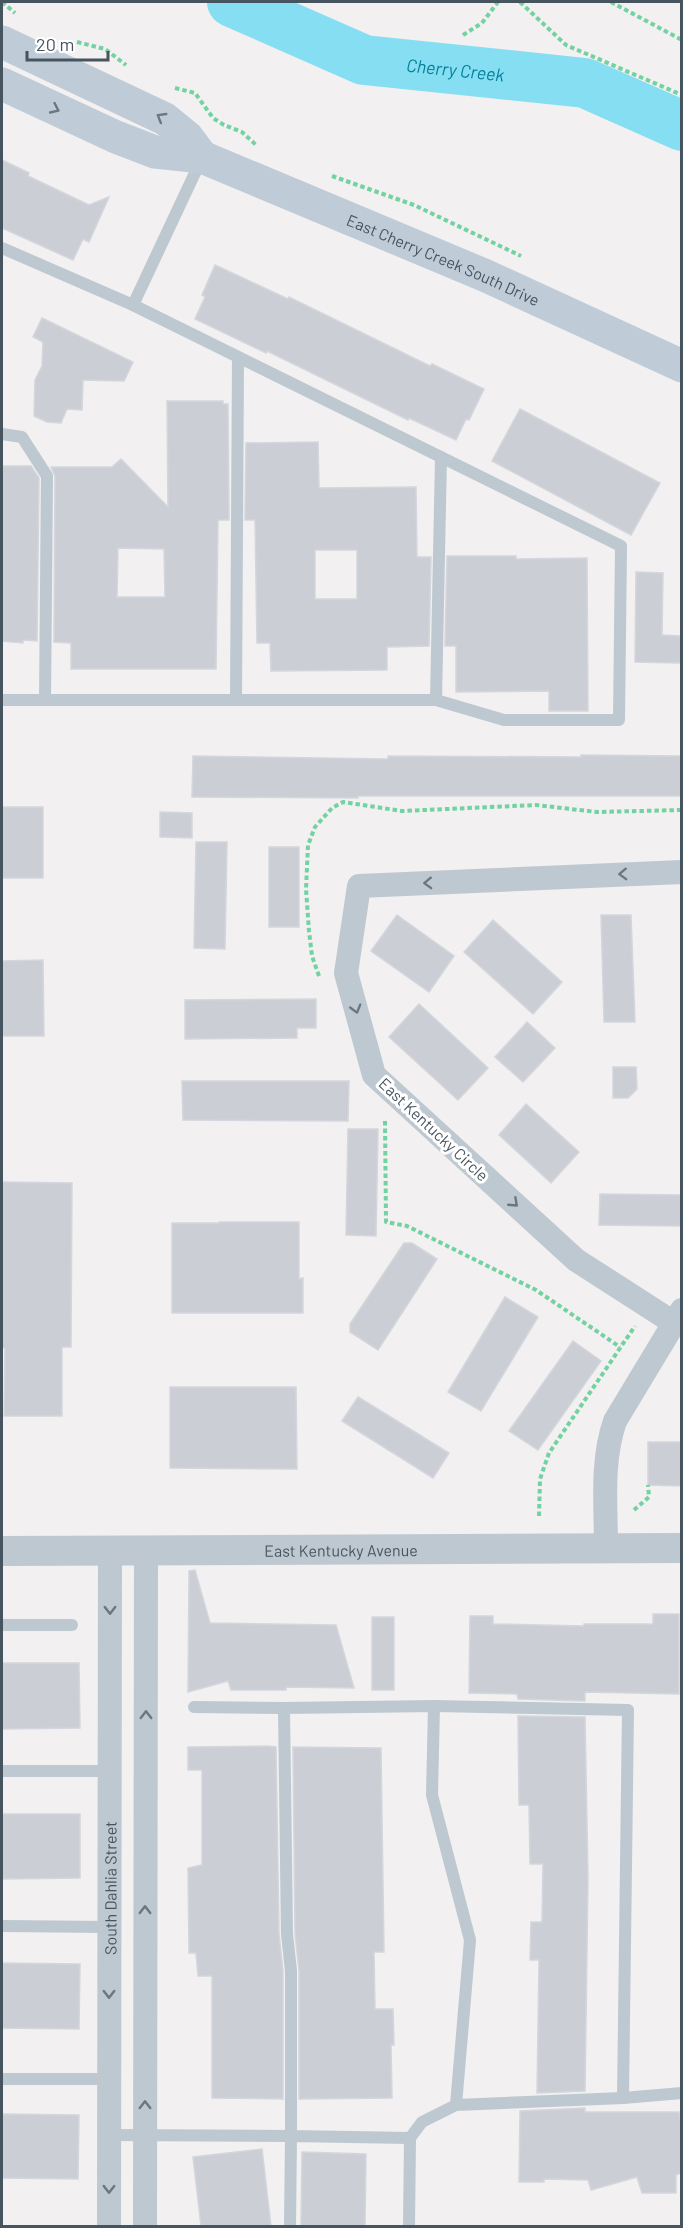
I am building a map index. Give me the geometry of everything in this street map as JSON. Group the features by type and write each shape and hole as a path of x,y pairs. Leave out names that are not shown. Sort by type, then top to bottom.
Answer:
{"main road":[{"name":"East Cherry Creek South Drive","path":"2,42 165,119 187,137 202,157"},
{"name":"East Cherry Creek South Drive","path":"2,84 137,145 169,155 202,157 484,275 681,366"}],"street":[{"name":"East Kentucky Circle","path":"606,1548 606,1472 610,1437 615,1421 677,1316 576,1260 374,1075 346,973 359,886 681,872"},
{"name":"East Kentucky Avenue","path":"2,1551 681,1548"},
{"name":"South Dahlia Street","path":"109,2226 110,1551"},
{"path":"145,2226 146,1551"}],"lane":[{"path":"133,305 202,157"},
{"path":"2,248 133,305 621,546 619,720 504,720 436,700 2,700"},
{"path":"236,700 238,357"},
{"path":"2,434 22,437 47,476 45,700"},
{"path":"436,700 441,457"},
{"path":"2,1625 72,1625"},
{"path":"434,1706 432,1796 470,1940 456,2105"},
{"path":"194,1707 434,1706 628,1710 623,2098"},
{"path":"284,1708 286,1934 291,1971 290,2226"},
{"path":"2,1771 110,1771"},
{"path":"2,1926 109,1927"},
{"path":"2,2079 109,2079"},
{"path":"409,2226 410,2138 422,2122 456,2105 623,2098 681,2093"},
{"path":"109,2135 410,2138"}],"path":[{"path":"463,35 482,23 498,2"},
{"path":"520,2 566,45 681,95"},
{"path":"611,2 681,40"},
{"path":"171,87 195,93 213,118 242,132 262,151"},
{"path":"327,174 414,206 529,260"},
{"path":"321,983 312,956 309,931 306,889 308,845 315,827 332,808 343,802 402,811 536,805 597,812 681,810"},
{"path":"385,1112 386,1221 418,1232 536,1290 620,1347"},
{"path":"539,1516 540,1479 549,1453 639,1320"},
{"path":"634,1510 649,1497 648,1485"}],"building":[{"path":"2,160 29,173 28,176 89,205 109,197 89,242 83,239 73,260 2,228"},
{"path":"215,265 288,299 289,297 430,366 432,364 484,389 456,440 409,418 408,420 267,351 266,353 195,319"},
{"path":"42,318 133,362 124,381 83,380 82,410 67,409 61,423 47,422 34,416 35,380 42,366 43,342 33,337"},
{"path":"167,401 223,401 223,404 228,404 229,520 218,520 216,669 71,669 71,643 54,642 55,476 51,467 112,467 121,459 168,507","holes":["118,548 164,549 165,597 117,597"]},
{"path":"520,409 660,483 631,535 492,461"},
{"path":"318,442 319,488 416,487 417,557 431,557 429,646 387,647 387,670 271,671 270,643 257,643 255,520 245,520 246,443","holes":["315,550 357,550 357,599 315,599"]},
{"path":"2,466 31,466 39,478 37,641 23,640 23,643 2,641"},
{"path":"447,556 516,556 516,559 587,558 588,711 549,711 549,691 456,692 456,646 445,646"},
{"path":"636,572 663,573 662,635 681,636 681,663 635,662"},
{"path":"581,755 681,756 681,796 192,797 193,756 388,759 388,756 581,757"},
{"path":"2,807 43,807 43,878 2,878"},
{"path":"160,812 192,813 192,838 160,837"},
{"path":"196,842 227,842 225,949 194,948"},
{"path":"269,847 299,847 299,927 269,927"},
{"path":"397,915 454,956 429,992 371,951"},
{"path":"601,915 631,915 635,1022 604,1022"},
{"path":"493,920 562,982 533,1014 464,952"},
{"path":"43,960 44,1036 2,1036 2,961"},
{"path":"316,999 316,1028 297,1028 297,1038 185,1039 185,1000"},
{"path":"419,1004 488,1068 458,1100 389,1037"},
{"path":"527,1022 555,1048 523,1082 495,1057"},
{"path":"613,1067 636,1067 637,1089 628,1098 613,1098"},
{"path":"182,1081 349,1081 348,1121 183,1120"},
{"path":"526,1104 579,1152 551,1183 499,1135"},
{"path":"348,1129 378,1129 376,1236 346,1235"},
{"path":"2,1182 72,1183 71,1347 62,1347 62,1416 4,1416"},
{"path":"600,1194 681,1195 681,1226 599,1225"},
{"path":"299,1222 299,1279 303,1278 303,1313 172,1313 172,1223"},
{"path":"404,1243 412,1243 437,1259 378,1350 350,1332 350,1324"},
{"path":"505,1297 538,1317 481,1411 448,1392"},
{"path":"573,1341 601,1361 538,1450 509,1431"},
{"path":"170,1387 296,1387 297,1469 170,1468"},
{"path":"358,1397 449,1453 433,1478 342,1421"},
{"path":"648,1442 681,1442 681,1486 648,1485"},
{"path":"195,1570 210,1623 336,1625 354,1688 286,1687 286,1690 231,1690 228,1681 188,1692 189,1571"},
{"path":"653,1614 679,1614 679,1694 585,1692 585,1701 518,1699 517,1694 469,1693 470,1616 493,1616 493,1624 584,1626 584,1624 653,1624"},
{"path":"372,1617 394,1617 394,1690 372,1690"},
{"path":"2,1663 79,1663 80,1728 2,1729"},
{"path":"518,1716 585,1717 588,1878 585,2091 537,2093 539,1960 530,1960 531,1922 542,1922 543,1864 530,1864 529,1805 519,1805"},
{"path":"188,1747 276,1747 279,1934 283,1971 283,2099 212,2098 212,1976 198,1976 196,1953 189,1953 188,1868 202,1865 202,1770 188,1770"},
{"path":"293,1747 381,1748 384,1952 374,1952 375,2009 393,2009 392,2098 299,2099 299,1971 295,1934"},
{"path":"2,1814 80,1814 80,1878 2,1879"},
{"path":"2,1963 80,1964 79,2029 2,2028"},
{"path":"585,2108 585,2112 679,2112 681,2173 676,2175 676,2193 642,2193 637,2177 591,2190 588,2180 544,2179 544,2182 519,2182 520,2111"},
{"path":"2,2114 79,2115 78,2179 2,2178"},
{"path":"262,2149 271,2226 201,2226 193,2157"},
{"path":"302,2152 366,2154 365,2226 301,2226"}],"waterway":[{"name":"Cherry Creek","path":"232,2 364,60 585,83 682,126"}]}
